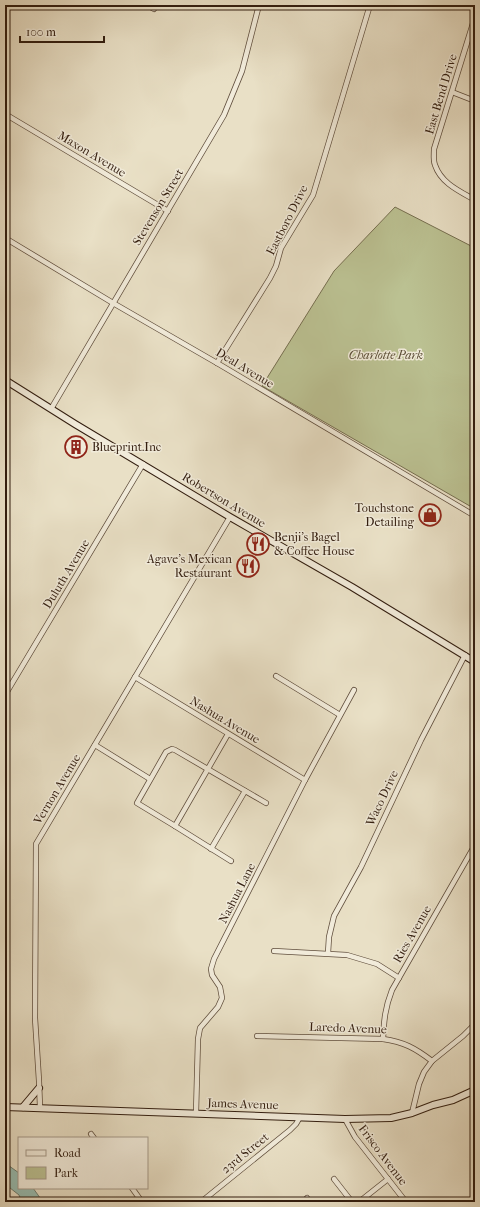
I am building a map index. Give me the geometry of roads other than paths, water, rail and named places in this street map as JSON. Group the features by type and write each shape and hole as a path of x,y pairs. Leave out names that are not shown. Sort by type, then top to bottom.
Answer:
{"street":[{"path":"147,5 154,9"},
{"name":"Stevenson Street","path":"51,409 224,115 242,71 259,5"},
{"name":"Eastboro Drive","path":"217,363 267,283 276,266 282,248 313,195 370,5"},
{"name":"East Bend Drive","path":"475,17 434,149 434,163 441,178 457,190 475,200"},
{"path":"452,92 475,101"},
{"name":"Maxon Avenue","path":"5,114 168,211"},
{"name":"Deal Avenue","path":"5,238 475,516"},
{"name":"Robertson Avenue","path":"5,380 230,517 352,587 475,662"},
{"name":"Duluth Avenue","path":"5,695 143,464"},
{"name":"Vernon Avenue","path":"40,1107 35,1018 36,844 230,517"},
{"name":"Waco Drive","path":"328,953 329,937 334,916 361,867 420,740 465,655"},
{"path":"276,676 340,715"},
{"name":"Nashua Avenue","path":"135,677 305,780"},
{"name":"Nashua Lane","path":"196,1113 198,1039 200,1028 218,1007 222,998 220,987 212,975 211,969 214,959 305,780 354,690"},
{"path":"175,826 228,734"},
{"path":"95,745 150,779"},
{"path":"232,861 137,803 150,779 166,752 172,749 266,803"},
{"path":"211,849 245,791"},
{"name":"Ries Avenue","path":"383,1039 384,1016 388,1001 398,978 475,845"},
{"path":"274,951 347,955 378,964 398,978"},
{"path":"412,1113 419,1084 424,1072 432,1061 463,1036 475,1024"},
{"name":"Laredo Avenue","path":"257,1036 383,1039 396,1041 416,1049 432,1061"},
{"path":"23,1107 39,1088"},
{"name":"James Avenue","path":"5,1107 40,1107 345,1119 391,1118 453,1100 475,1090"},
{"name":"23rd Street","path":"201,1202 290,1130 300,1117"},
{"name":"Frisco Avenue","path":"345,1119 355,1137 406,1202"},
{"path":"334,1179 352,1202"},
{"path":"359,1202 388,1179"},
{"path":"133,1189 142,1202"}],"water":[{"path":"5,1163 18,1172 18,1189 34,1189 43,1202 22,1202 19,1195 5,1184"}],"place":[{"name":"Blueprint.Inc","path":"76,447"},
{"name":"Touchstone Detailing","path":"430,515"},
{"name":"Benji's Bagel & Coffee House","path":"258,544"},
{"name":"Agave's Mexican Restaurant","path":"248,566"}],"park label":[{"name":"Charlotte Park","path":"386,355"}]}
